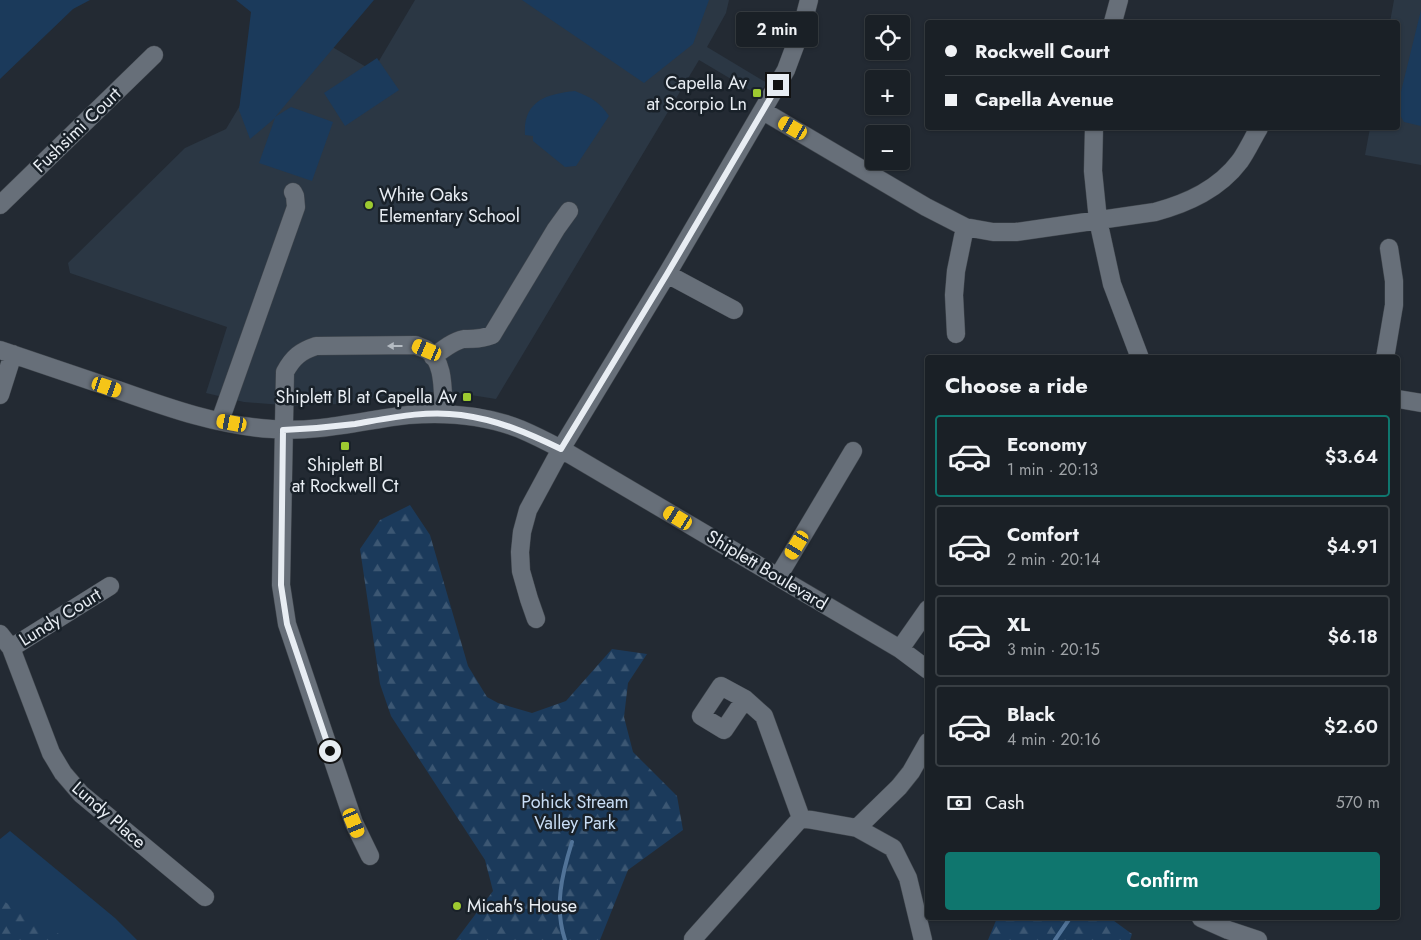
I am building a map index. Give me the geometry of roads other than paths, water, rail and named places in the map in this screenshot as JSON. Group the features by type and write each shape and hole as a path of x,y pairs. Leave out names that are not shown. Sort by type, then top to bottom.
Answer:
{"street":[{"path":"536,619 521,571 522,532 528,510 561,449 667,274 786,70 802,27 809,0"},
{"path":"1114,20 1120,0"},
{"name":"Fushsimi Court","path":"0,205 154,55"},
{"path":"763,111 926,207 965,227 993,232 1016,232 1155,212 1176,206 1201,194 1222,180 1240,161 1259,130"},
{"path":"1094,130 1093,171 1098,220 1112,284 1139,355"},
{"path":"220,421 296,207 296,196 293,192"},
{"path":"434,357 444,348 463,339 479,340 492,335 556,228 570,211"},
{"path":"956,334 954,295 956,271 965,227"},
{"path":"1386,355 1394,305 1394,282 1389,248"},
{"path":"667,274 734,310"},
{"path":"370,856 354,823 287,624 283,605 281,585 285,372 292,360 303,350 316,346 416,346 427,350 434,357 441,375 444,414"},
{"path":"0,395 7,352"},
{"name":"Shiplett Boulevard","path":"7,352 163,406 220,421 283,430 324,428 409,415 444,414 486,419 519,429 561,449 900,649 925,668"},
{"path":"1400,399 1421,403"},
{"path":"778,577 853,451"},
{"name":"Lundy Court","path":"5,641 110,586"},
{"path":"900,649 925,613"},
{"name":"Lundy Place","path":"5,641 51,754 63,773 81,794 204,898"},
{"path":"745,699 764,716 801,818"},
{"path":"857,828 899,787 911,772 925,747"},
{"path":"801,818 857,828 892,848 908,878 923,940"},
{"path":"693,939 801,818"},
{"path":"1206,920 1258,940"}],"waterway":[{"path":"565,940 560,915 560,903 562,878 572,842"},
{"path":"1055,940 1069,920"}],"place":[{"name":"Capella Av at Scorpio Ln","path":"757,93"},
{"name":"White Oaks Elementary School","path":"369,205"},
{"name":"Shiplett Bl at Capella Av","path":"467,397"},
{"name":"Shiplett Bl at Rockwell Ct","path":"345,446"},
{"name":"Micah's House","path":"457,906"}],"park label":[{"name":"Pohick Stream Valley Park","path":"575,812"}]}
